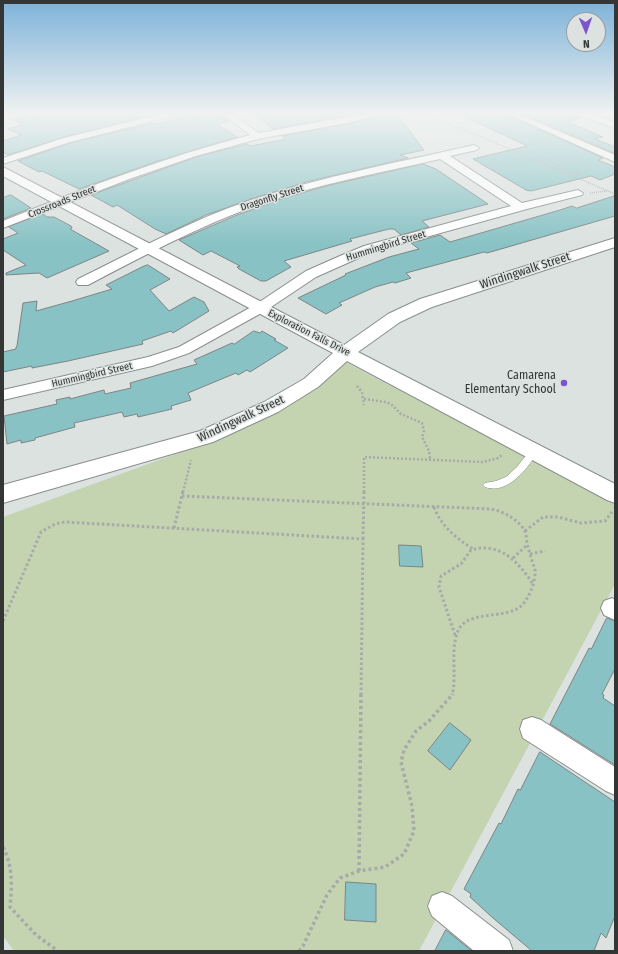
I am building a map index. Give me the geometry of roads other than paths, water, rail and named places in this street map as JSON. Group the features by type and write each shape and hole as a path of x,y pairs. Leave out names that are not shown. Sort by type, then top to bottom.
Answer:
{"street":[{"path":"3,161 14,158"},
{"name":"Crossroads Street","path":"3,226 59,201 182,158"},
{"name":"Dragonfly Street","path":"83,282 148,250 161,241 262,200 319,183 434,158"},
{"path":"443,158 520,207"},
{"name":"Exploration Falls Drive","path":"3,171 148,250 346,352 615,494"},
{"name":"Hummingbird Street","path":"3,395 152,361 184,350 260,308 310,274 368,249 520,207 578,193"},
{"name":"Windingwalk Street","path":"3,494 206,437 271,408 311,383 346,352 394,318 426,303 615,242"},
{"path":"532,729 615,782"},
{"path":"442,906 498,951"}],"lane":[{"path":"488,485 496,485 506,482 520,470 534,451"}],"place":[{"name":"Camarena Elementary School","path":"564,383"}]}
